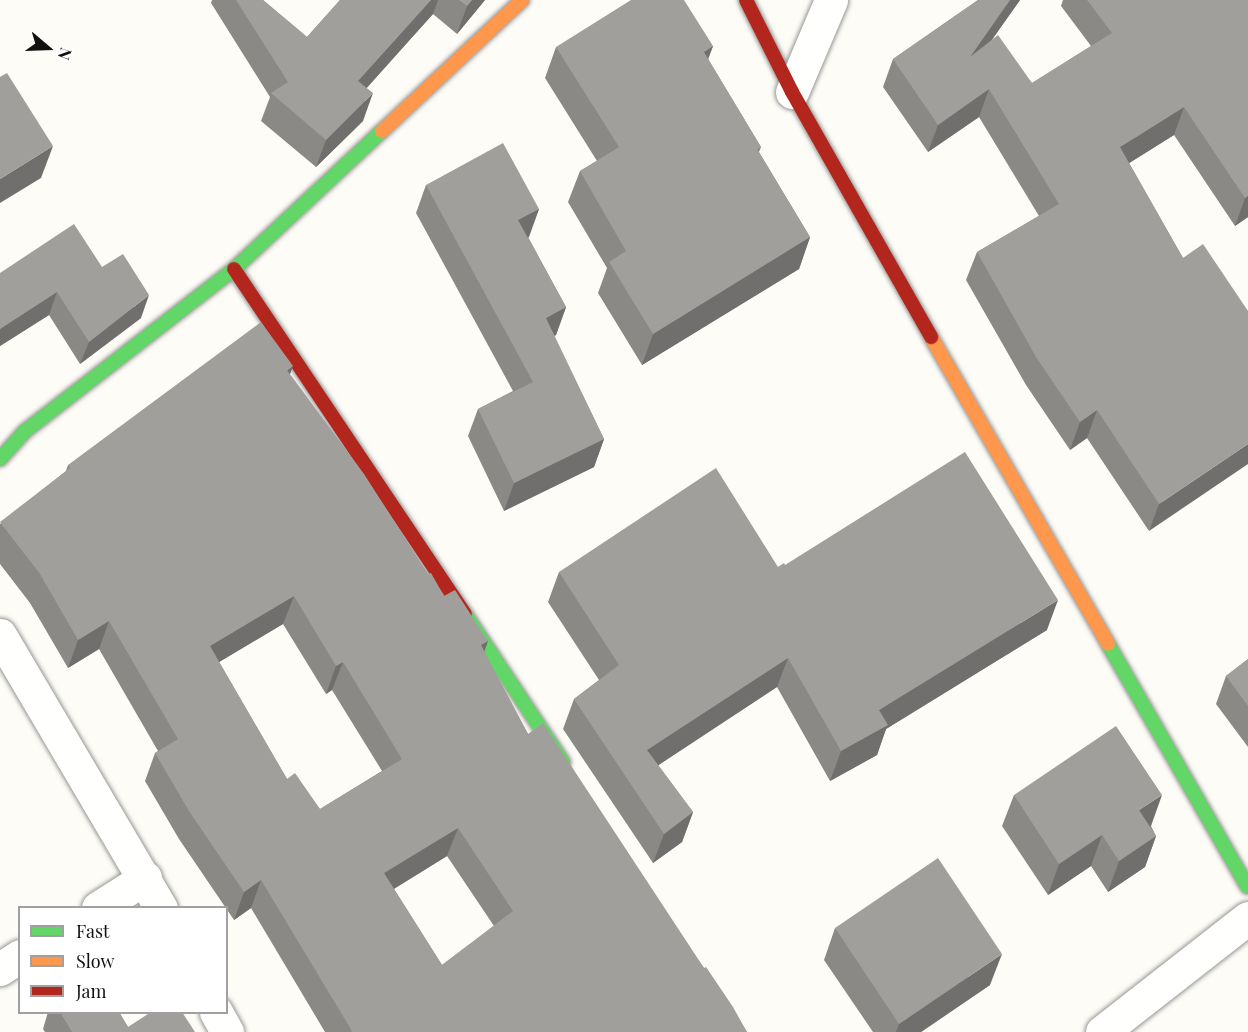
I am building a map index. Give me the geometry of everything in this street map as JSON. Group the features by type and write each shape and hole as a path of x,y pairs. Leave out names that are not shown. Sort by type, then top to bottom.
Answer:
{"street":[{"path":"0,459 24,432 234,269 522,0"},
{"path":"746,0 792,92 1248,887"},
{"path":"792,92 831,0"},
{"path":"234,269 571,774"},
{"path":"0,635 145,878 159,906"},
{"path":"101,906 145,878"},
{"path":"1102,1032 1248,918"},
{"path":"0,969 18,957"},
{"path":"217,1014 227,1032"}],"building":[{"path":"236,0 263,0 307,37 340,0 431,0 358,81 373,93 326,140 271,93 288,82"},
{"path":"459,0 472,0 467,6"},
{"path":"631,0 684,0 713,46 704,52 761,147 757,149 810,237 653,334 609,262 626,251 580,171 619,147 556,47"},
{"path":"978,0 1010,0 970,57 998,35 1032,83 1112,33 1087,0 1248,0 1248,196 1245,198 1184,107 1120,147 1183,258 1203,244 1248,311 1248,444 1159,504 1097,410 1080,422 1036,357 977,252 1059,204 989,89 938,125 893,59"},
{"path":"7,73 53,146 0,179 0,77"},
{"path":"503,143 539,209 518,220 566,307 546,318 604,439 514,483 478,409 533,382 426,185"},
{"path":"74,224 102,267 123,254 149,295 89,342 57,292 0,329 0,273"},
{"path":"261,322 293,366 287,370 364,474 428,574 431,573 444,596 455,590 488,641 481,645 528,734 543,723 704,968 706,967 733,1007 747,1032 351,1032 261,880 244,892 189,811 155,753 178,739 109,621 78,640 40,574 0,522 70,468 68,465","holes":["294,596 336,666 343,662 402,759 320,809 295,773 287,779 210,646","458,828 513,911 442,965 384,873"]},
{"path":"965,452 1058,600 879,710 888,725 841,751 788,658 647,750 693,812 664,834 574,699 619,665 559,572 716,468 778,567 784,563 785,565"},
{"path":"1248,659 1248,706 1226,676"},
{"path":"1116,726 1162,795 1139,810 1156,836 1119,861 1102,835 1059,864 1014,795"},
{"path":"938,858 1002,954 899,1024 835,928"},
{"path":"61,1014 120,1014 128,1027 148,1014 183,1014 195,1032 72,1032"}],"traffic: fast":[{"path":"0,459 24,432 234,269 382,131"},
{"path":"465,614 563,762"},
{"path":"1108,644 1248,887"}],"traffic: slow":[{"path":"382,131 522,0"},
{"path":"931,337 1108,644"}],"traffic: jam":[{"path":"746,0 792,92 931,337"},
{"path":"234,269 465,614"}]}
